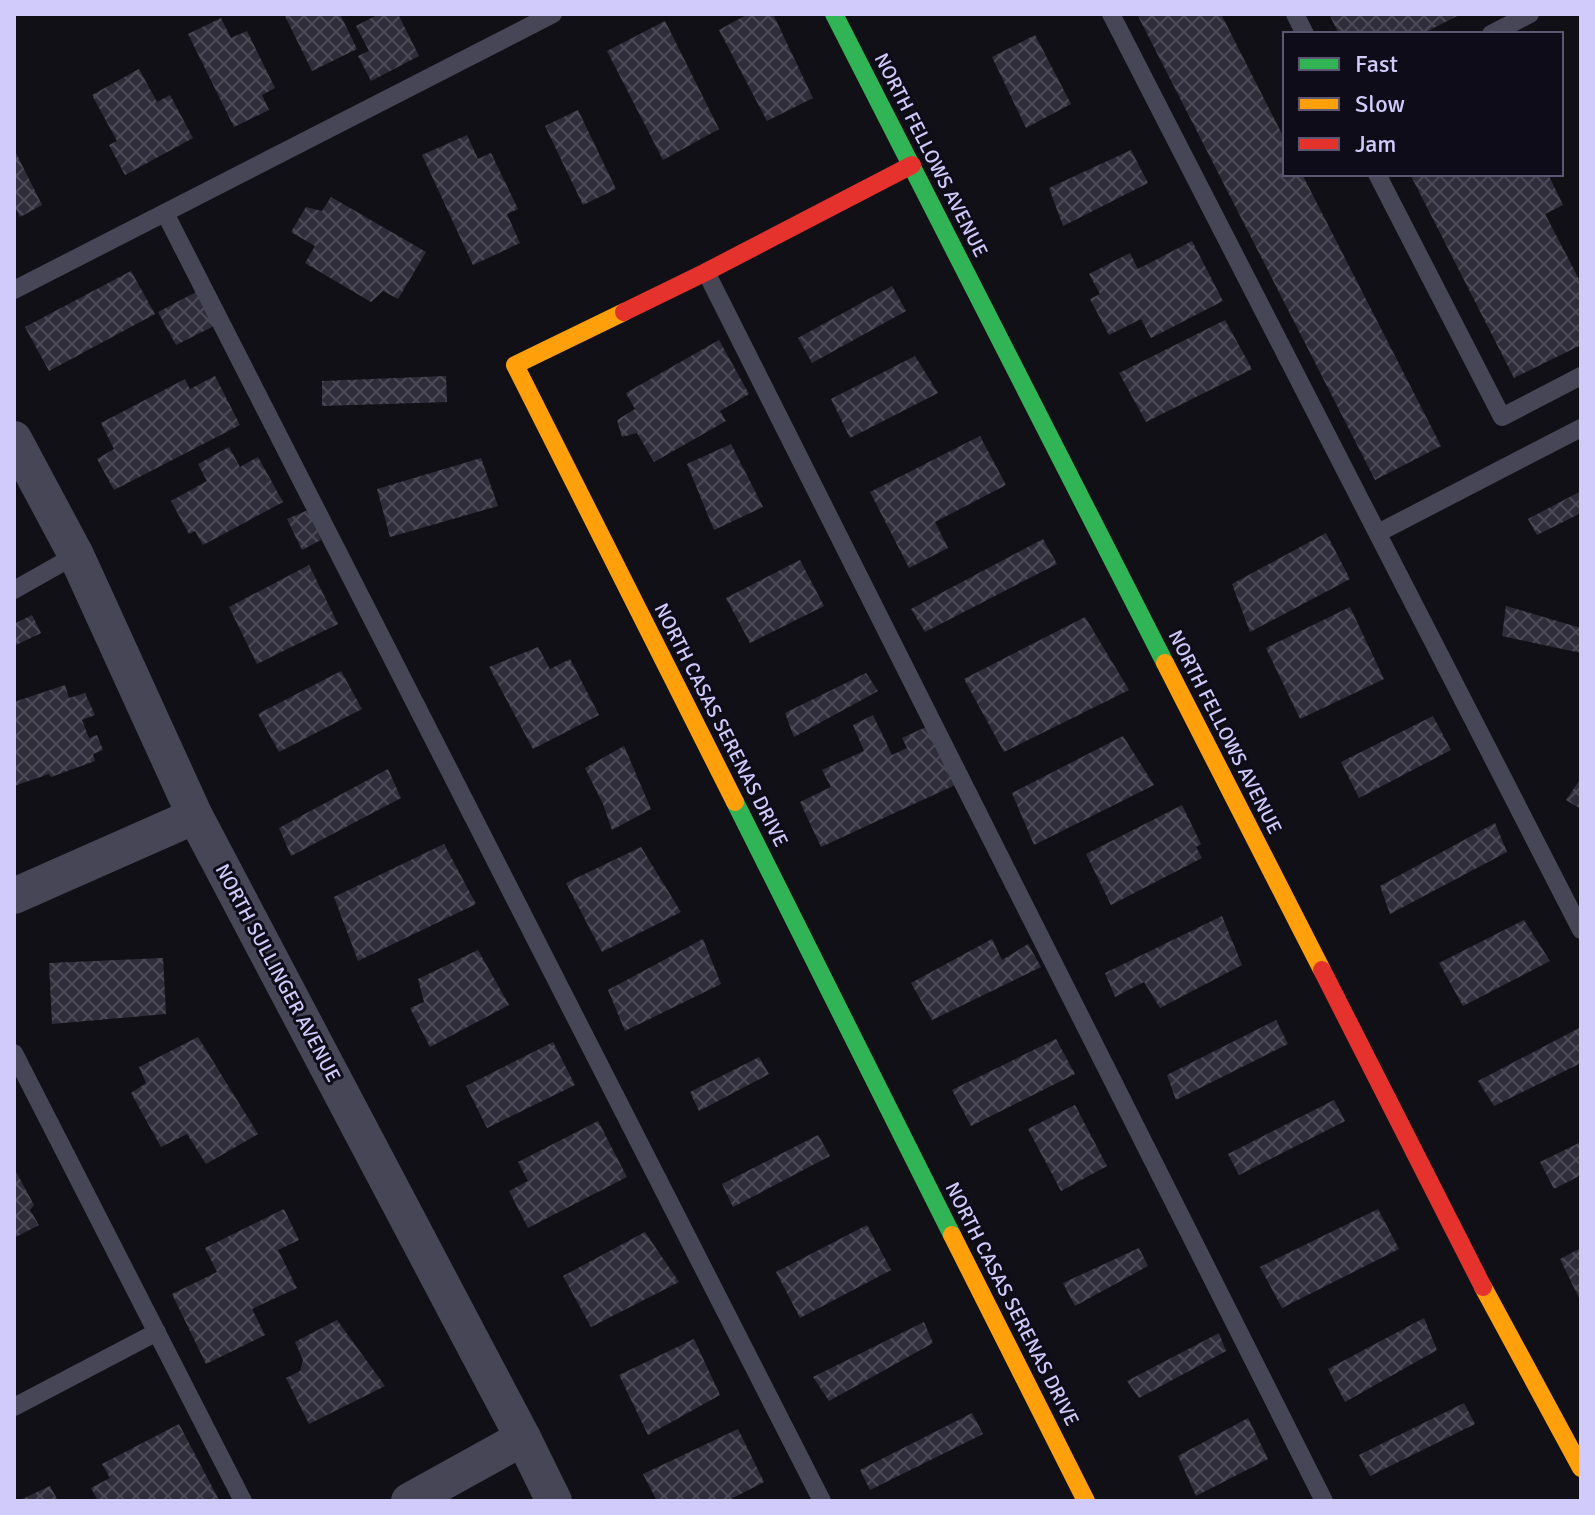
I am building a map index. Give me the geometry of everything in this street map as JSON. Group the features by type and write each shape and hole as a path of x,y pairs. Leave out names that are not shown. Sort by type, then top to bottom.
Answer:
{"street":[{"name":"NORTH FELLOWS AVENUE","path":"834,14 1503,1326 1581,1468"},
{"name":"NORTH CASAS SERENAS DRIVE","path":"912,165 706,272 515,365 1086,1501"},
{"name":"NORTH SULLINGER AVENUE","path":"14,439 76,555 195,816 554,1501"},
{"path":"14,896 195,816"},
{"path":"409,1501 523,1438"}],"lane":[{"path":"14,290 553,14"},
{"path":"1111,14 1581,930"},
{"path":"1295,14 1304,32"},
{"path":"1495,32 1530,14"},
{"path":"1378,176 1502,417 1581,376"},
{"path":"165,213 822,1501"},
{"path":"706,272 1324,1501"},
{"path":"1378,533 1581,428"},
{"path":"14,590 76,555"},
{"path":"14,1053 243,1501"},
{"path":"14,1407 157,1332"}],"building":[{"path":"284,14 340,14 357,49 312,71"},
{"path":"379,14 398,14 419,56 371,81 358,56 369,51 356,26"},
{"path":"748,14 773,14 813,98 767,121 719,30"},
{"path":"1137,14 1221,14 1283,136 1283,176 1303,176 1441,446 1375,480"},
{"path":"1329,14 1461,14 1426,32 1338,32"},
{"path":"221,18 231,38 247,31 275,88 262,95 269,110 234,127 188,34"},
{"path":"665,21 719,129 663,160 607,51"},
{"path":"1035,35 1071,104 1026,128 992,57"},
{"path":"139,69 157,102 170,95 193,138 125,175 109,145 117,141 92,95"},
{"path":"578,110 616,189 583,205 545,126"},
{"path":"467,135 478,159 491,153 518,209 507,214 520,243 473,265 422,155"},
{"path":"14,149 42,205 20,217 14,205"},
{"path":"1131,150 1148,183 1063,226 1049,188"},
{"path":"1411,176 1549,176 1563,205 1545,214 1581,283 1581,345 1514,378"},
{"path":"331,197 426,252 398,299 383,291 371,302 305,263 315,246 291,232 306,207 322,211"},
{"path":"1192,241 1223,301 1151,338 1141,319 1109,335 1090,299 1100,294 1089,274 1130,253 1138,269"},
{"path":"131,271 155,314 49,371 25,327"},
{"path":"892,286 906,311 812,363 798,338"},
{"path":"198,291 216,325 176,345 158,312"},
{"path":"1225,320 1252,369 1146,422 1119,373"},
{"path":"719,340 749,394 720,411 726,421 654,462 637,433 622,437 617,420 635,409 626,393"},
{"path":"915,356 938,393 850,438 831,399"},
{"path":"215,376 240,425 114,490 97,459 114,449 101,423 185,379 190,389"},
{"path":"446,376 447,402 322,406 322,381"},
{"path":"980,436 1006,485 935,522 948,548 909,568 870,492"},
{"path":"731,444 763,507 714,530 687,464"},
{"path":"229,447 240,467 258,457 283,502 203,545 195,531 189,534 171,501 207,481 198,464"},
{"path":"481,458 498,506 390,537 377,489"},
{"path":"1581,491 1581,513 1537,535 1528,519"},
{"path":"308,510 321,540 302,550 287,519"},
{"path":"1326,533 1350,579 1250,632 1232,584"},
{"path":"1043,539 1057,564 925,632 911,609"},
{"path":"800,560 824,606 750,643 726,598"},
{"path":"309,565 338,624 257,664 229,607"},
{"path":"1506,606 1581,628 1581,653 1502,636"},
{"path":"1350,607 1384,679 1300,719 1266,648"},
{"path":"32,615 41,633 14,646 14,624"},
{"path":"1085,617 1129,690 1004,752 964,679"},
{"path":"538,647 550,669 570,659 599,715 533,749 489,667"},
{"path":"341,671 362,709 279,752 258,714"},
{"path":"866,673 878,691 794,737 785,713"},
{"path":"65,685 69,698 85,693 95,715 82,720 89,738 97,735 103,750 93,754 95,761 14,786 14,702"},
{"path":"873,715 892,755 907,748 902,738 928,726 955,785 821,847 800,802 831,787 822,770 864,751 853,725"},
{"path":"1433,716 1451,750 1359,798 1341,762"},
{"path":"1123,736 1154,785 1034,845 1012,793"},
{"path":"624,746 651,809 612,830 585,768"},
{"path":"388,769 401,798 291,856 279,828"},
{"path":"1581,778 1581,809 1566,800"},
{"path":"1182,805 1201,844 1196,847 1202,858 1111,905 1086,854"},
{"path":"1495,823 1507,852 1390,914 1380,886"},
{"path":"444,844 476,904 358,961 334,897"},
{"path":"641,847 681,912 602,952 566,883"},
{"path":"1222,916 1242,965 1160,1008 1144,982 1115,997 1105,973"},
{"path":"1524,920 1550,961 1463,1006 1439,963"},
{"path":"703,939 721,984 625,1031 608,990"},
{"path":"992,939 1002,960 1028,944 1041,967 932,1020 911,983"},
{"path":"478,950 509,1005 430,1047 410,1008 424,1002 418,979"},
{"path":"163,958 166,1014 52,1024 49,963"},
{"path":"1276,1020 1288,1044 1176,1100 1167,1075"},
{"path":"1581,1027 1581,1063 1494,1106 1478,1081"},
{"path":"198,1037 258,1134 206,1164 187,1134 161,1147 131,1093 146,1083 139,1067"},
{"path":"1056,1039 1075,1074 971,1126 952,1090"},
{"path":"553,1042 575,1085 487,1128 466,1086"},
{"path":"759,1057 769,1074 699,1111 690,1092"},
{"path":"1334,1100 1345,1121 1239,1175 1228,1154"},
{"path":"1075,1105 1107,1166 1061,1191 1028,1129"},
{"path":"598,1121 627,1177 528,1228 509,1191 528,1181 518,1162"},
{"path":"818,1135 830,1156 733,1207 722,1184"},
{"path":"1581,1142 1581,1175 1554,1189 1540,1162"},
{"path":"14,1168 34,1205 30,1210 39,1225 14,1238"},
{"path":"284,1209 299,1240 278,1250 297,1288 252,1309 265,1335 206,1364 172,1294 217,1272 205,1248"},
{"path":"1378,1209 1399,1249 1282,1308 1260,1267"},
{"path":"867,1225 891,1270 800,1318 776,1272"},
{"path":"645,1232 679,1282 591,1327 563,1276"},
{"path":"1139,1248 1148,1266 1075,1306 1063,1283"},
{"path":"1581,1248 1581,1302 1560,1259"},
{"path":"1424,1318 1437,1350 1345,1402 1328,1369"},
{"path":"337,1320 385,1386 309,1424 286,1378 300,1371 303,1360 295,1342"},
{"path":"924,1322 933,1343 829,1401 813,1377"},
{"path":"1219,1333 1226,1351 1139,1398 1127,1381"},
{"path":"694,1339 720,1395 648,1435 619,1375"},
{"path":"1464,1403 1475,1424 1370,1476 1359,1455"},
{"path":"972,1413 983,1434 870,1490 860,1470"},
{"path":"1248,1418 1268,1459 1196,1496 1178,1456"},
{"path":"179,1424 219,1500 98,1501 91,1488 110,1478 102,1464"},
{"path":"738,1429 764,1482 727,1501 657,1501 643,1474"},
{"path":"50,1486 58,1501 18,1501"}],"traffic: fast":[{"path":"834,14 1165,663"},
{"path":"735,802 952,1235"}],"traffic: slow":[{"path":"624,312 515,365 735,802"},
{"path":"1165,663 1322,970"},
{"path":"952,1235 1086,1501"},
{"path":"1483,1287 1581,1468"}],"traffic: jam":[{"path":"624,312 912,165"},
{"path":"1322,970 1483,1287"}]}
